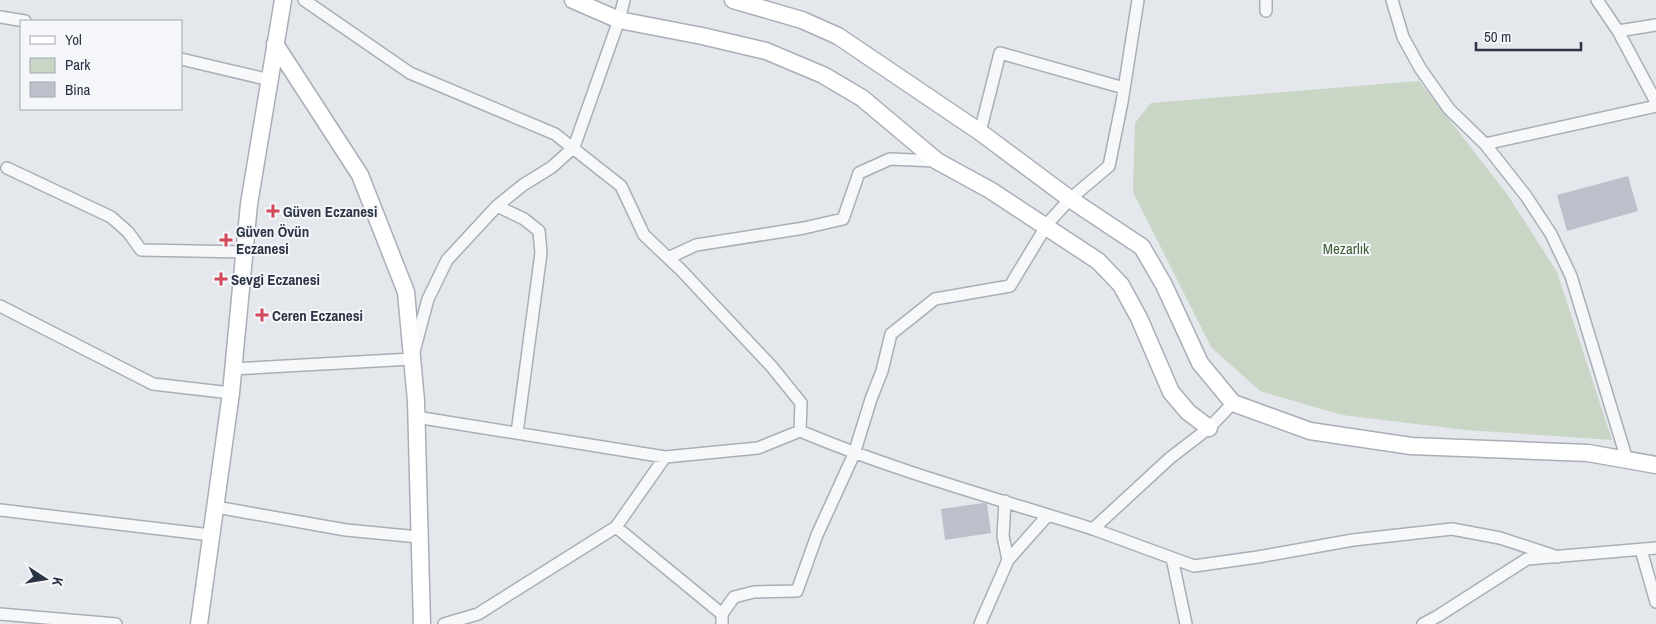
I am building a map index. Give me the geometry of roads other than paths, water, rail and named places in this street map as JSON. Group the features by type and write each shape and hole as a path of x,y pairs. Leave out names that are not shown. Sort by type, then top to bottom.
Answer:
{"street":[{"path":"200,624 234,369 250,204 283,0"},
{"path":"304,0 410,73 555,134 574,147 621,186 644,235 772,367 801,403 800,432"},
{"path":"573,0 619,20 766,51 823,75 862,98 938,161 990,190 1098,261 1121,285 1139,318 1171,392 1188,412 1209,428"},
{"path":"412,359 428,299 447,260 497,206 523,185 552,167 574,147 619,20 624,0"},
{"path":"733,0 802,20 838,36 980,132 1070,199 1142,247 1164,285 1200,363 1234,403 1310,431 1411,446 1588,453 1656,465"},
{"path":"616,527 722,619 734,597 754,592 797,591 817,535 854,454 882,371 892,334 935,299 1010,286 1046,226 1070,199 1109,166 1138,0"},
{"path":"1392,0 1403,37 1420,68 1449,109 1485,144 1526,196 1550,234 1571,276 1627,460"},
{"path":"1597,0 1618,30 1656,102"},
{"path":"0,17 20,20"},
{"path":"1618,30 1656,25"},
{"path":"275,44 360,175 406,292 416,417 422,624"},
{"path":"980,132 1000,53 1124,88"},
{"path":"182,59 270,80"},
{"path":"1485,144 1656,106"},
{"path":"668,258 696,245 804,228 843,219 859,173 890,159 938,161"},
{"path":"7,168 111,217 128,232 141,250 245,252"},
{"path":"497,206 524,219 539,230 541,253 517,433"},
{"path":"0,306 152,384 231,393"},
{"path":"234,369 412,359"},
{"path":"1093,529 1170,458 1209,428 1234,403"},
{"path":"416,417 665,457 758,448 800,432 854,454 1093,529 1194,566 1353,540 1452,529 1500,538 1558,557"},
{"path":"444,624 478,614 616,527 665,457"},
{"path":"1005,501 1003,536 1008,560"},
{"path":"216,507 346,530 419,537"},
{"path":"0,510 211,535"},
{"path":"980,624 1008,560 1048,515"},
{"path":"1423,624 1439,620 1528,559 1656,548"},
{"path":"1641,550 1656,602"},
{"path":"1172,558 1186,624"},
{"path":"0,614 116,624"}],"place":[{"name":"Güven Eczanesi","path":"273,211"},
{"name":"Güven Övün Eczanesi","path":"226,240"},
{"name":"Sevgi Eczanesi","path":"221,279"},
{"name":"Ceren Eczanesi","path":"262,315"}],"park label":[{"name":"Mezarlık","path":"1346,248"}]}
